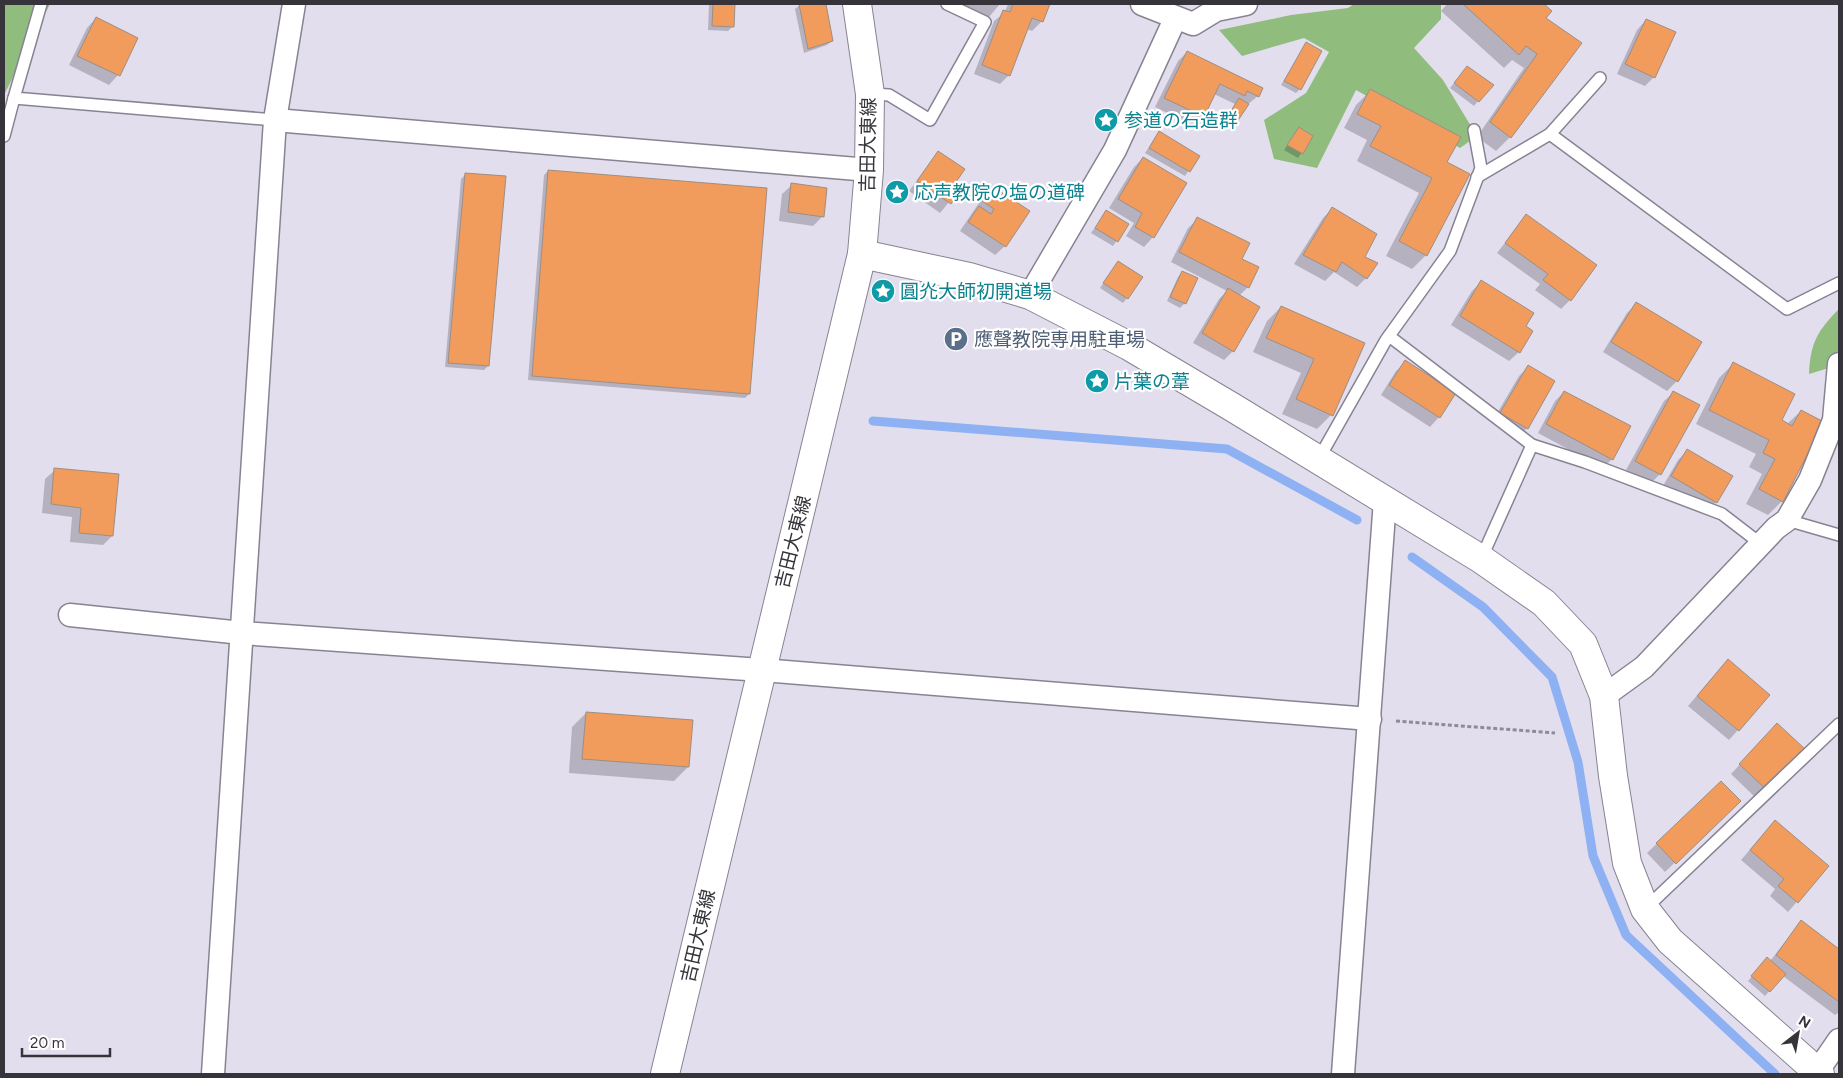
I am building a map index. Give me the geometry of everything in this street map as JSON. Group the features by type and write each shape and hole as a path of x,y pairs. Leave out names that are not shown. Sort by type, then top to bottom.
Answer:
{"street":[{"path":"213,1074 275,120 294,4"},
{"name":"吉田大東線","path":"666,1074 761,670 862,254 869,170 870,94 857,4"},
{"path":"1142,4 1175,19 1193,24 1216,10 1246,4"},
{"path":"1030,294 1115,150 1175,19"},
{"path":"275,120 869,170"},
{"path":"862,254 969,277 1030,294 1128,346 1385,500 1544,603 1583,644 1604,696 1613,776 1627,863 1645,909 1670,941 1819,1073 1839,1040"},
{"path":"1604,696 1644,668 1760,544 1787,520 1810,480 1834,420 1839,364"},
{"path":"1343,1074 1385,500"},
{"path":"70,615 242,633 761,670 1370,719"}],"lane":[{"path":"4,136 41,4"},
{"path":"870,94 889,94 930,120 985,22 947,4"},
{"path":"1477,177 1550,134 1600,78"},
{"path":"14,98 275,120"},
{"path":"1318,460 1389,336 1450,251 1481,168 1474,130"},
{"path":"1550,134 1787,309 1839,283"},
{"path":"1389,336 1532,445 1585,462 1722,514 1760,544"},
{"path":"1480,560 1532,445"},
{"path":"1787,520 1839,535"},
{"path":"1645,909 1839,724"}],"path":[{"path":"1370,719 1555,733"}],"green space":[{"path":"4,4 50,4 4,95"},
{"path":"1354,4 1441,4 1441,19 1414,48 1443,80 1477,136 1460,148 1356,90 1317,168 1274,159 1264,120 1306,93 1329,52 1304,38 1242,56 1219,30 1291,15 1348,8"},
{"path":"1839,309 1839,365 1809,374 1813,345 1826,324"}],"building":[{"path":"713,4 735,4 734,27 712,26"},
{"path":"799,4 826,4 833,41 808,49"},
{"path":"1013,4 1050,4 1043,22 1032,18 1010,76 982,65 1003,10 1010,12"},
{"path":"1463,4 1544,4 1552,11 1546,18 1582,43 1511,138 1490,122 1537,54 1526,46 1519,55"},
{"path":"96,17 138,38 120,76 77,56"},
{"path":"1646,19 1676,32 1655,78 1625,64"},
{"path":"1306,42 1322,51 1301,90 1284,81"},
{"path":"1187,51 1263,88 1259,97 1247,91 1245,96 1220,84 1204,117 1164,98"},
{"path":"1467,66 1494,85 1479,102 1454,83"},
{"path":"1370,89 1461,137 1447,162 1470,174 1427,256 1399,241 1432,178 1370,146 1381,126 1357,114"},
{"path":"1239,98 1249,104 1235,125 1226,119"},
{"path":"1299,127 1313,136 1303,154 1287,145"},
{"path":"1159,131 1200,156 1190,172 1149,148"},
{"path":"938,151 965,169 954,185 961,190 951,204 917,181"},
{"path":"1143,157 1187,183 1154,238 1135,227 1142,213 1118,199"},
{"path":"548,170 767,188 750,394 532,376"},
{"path":"465,173 506,176 489,366 448,363"},
{"path":"791,183 827,188 824,217 788,212"},
{"path":"992,186 1030,211 1006,247 968,222 979,206 991,214 994,209 982,201"},
{"path":"1332,207 1377,234 1365,257 1378,263 1367,279 1342,262 1336,272 1303,255"},
{"path":"1106,210 1129,224 1118,242 1095,228"},
{"path":"1526,214 1597,265 1571,301 1543,280 1548,274 1505,243"},
{"path":"1197,217 1250,243 1242,259 1259,267 1249,288 1179,252"},
{"path":"1118,261 1143,277 1128,299 1103,283"},
{"path":"1182,271 1198,278 1186,304 1170,297"},
{"path":"1481,280 1534,313 1526,326 1533,331 1520,353 1460,316"},
{"path":"1228,288 1260,307 1234,352 1202,333"},
{"path":"1636,302 1702,342 1678,382 1611,342"},
{"path":"1281,306 1365,343 1333,416 1296,399 1314,359 1266,338"},
{"path":"1405,360 1456,393 1440,418 1389,385"},
{"path":"1733,362 1795,394 1782,420 1792,426 1801,410 1824,422 1783,502 1759,489 1775,459 1763,453 1769,440 1709,410"},
{"path":"1528,365 1555,381 1528,429 1500,413"},
{"path":"1564,391 1631,426 1613,460 1546,424"},
{"path":"1673,391 1700,405 1661,475 1635,461"},
{"path":"1687,449 1733,476 1717,503 1671,476"},
{"path":"54,468 119,474 113,536 79,533 81,508 51,504"},
{"path":"1728,659 1770,695 1739,731 1697,696"},
{"path":"586,712 693,720 689,767 582,759"},
{"path":"1777,723 1805,749 1767,790 1739,764"},
{"path":"1721,781 1741,801 1676,864 1656,843"},
{"path":"1775,820 1829,866 1798,903 1778,886 1784,879 1750,850"},
{"path":"1801,920 1839,949 1839,1002 1776,955"},
{"path":"1767,957 1786,974 1770,992 1751,976"}],"waterway":[{"path":"873,421 1227,449 1357,520"},
{"path":"1412,557 1483,607 1552,677 1578,762 1593,856 1626,935 1775,1074"}],"place":[{"name":"参道の石造群","path":"1106,120"},
{"name":"応声教院の塩の道碑","path":"897,192"},
{"name":"圓灮大師初開道場","path":"883,291"},
{"name":"應聲教院専用駐車場","path":"956,339"},
{"name":"片葉の葦","path":"1097,381"}]}
